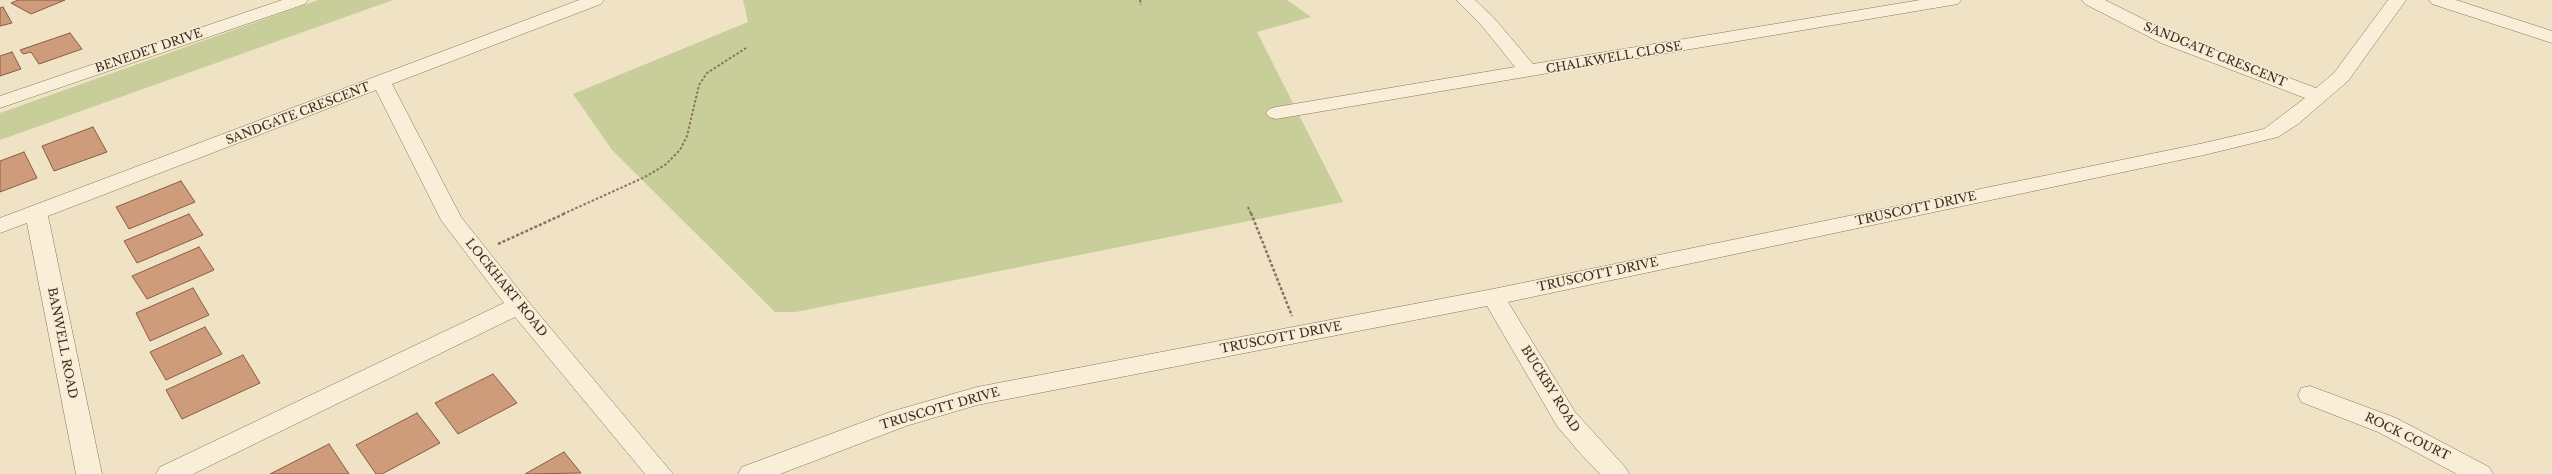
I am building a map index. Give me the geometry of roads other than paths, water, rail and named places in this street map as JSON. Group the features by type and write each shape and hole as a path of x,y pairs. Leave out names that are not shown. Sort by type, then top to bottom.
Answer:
{"street":[{"name":"BENEDET DRIVE","path":"0,102 299,0"},
{"name":"SANDGATE CRESCENT","path":"0,226 595,0"},
{"path":"1465,0 1488,22 1529,72"},
{"name":"CHALKWELL CLOSE","path":"1276,113 1529,72 1952,0"},
{"name":"SANDGATE CRESCENT","path":"2091,0 2168,39 2319,96"},
{"name":"TRUSCOTT DRIVE","path":"751,474 899,419 977,396 1493,297 2241,141 2271,133 2291,120 2341,77 2397,0"},
{"path":"2438,0 2552,37"},
{"name":"LOCKHART ROAD","path":"382,82 452,220 519,306 660,474"},
{"name":"BANWELL ROAD","path":"36,212 89,474"},
{"name":"BUCKBY ROAD","path":"1493,297 1566,419 1588,445 1616,474"},
{"path":"169,474 519,306"},
{"name":"ROCK COURT","path":"2310,395 2388,425 2480,474"}]}
